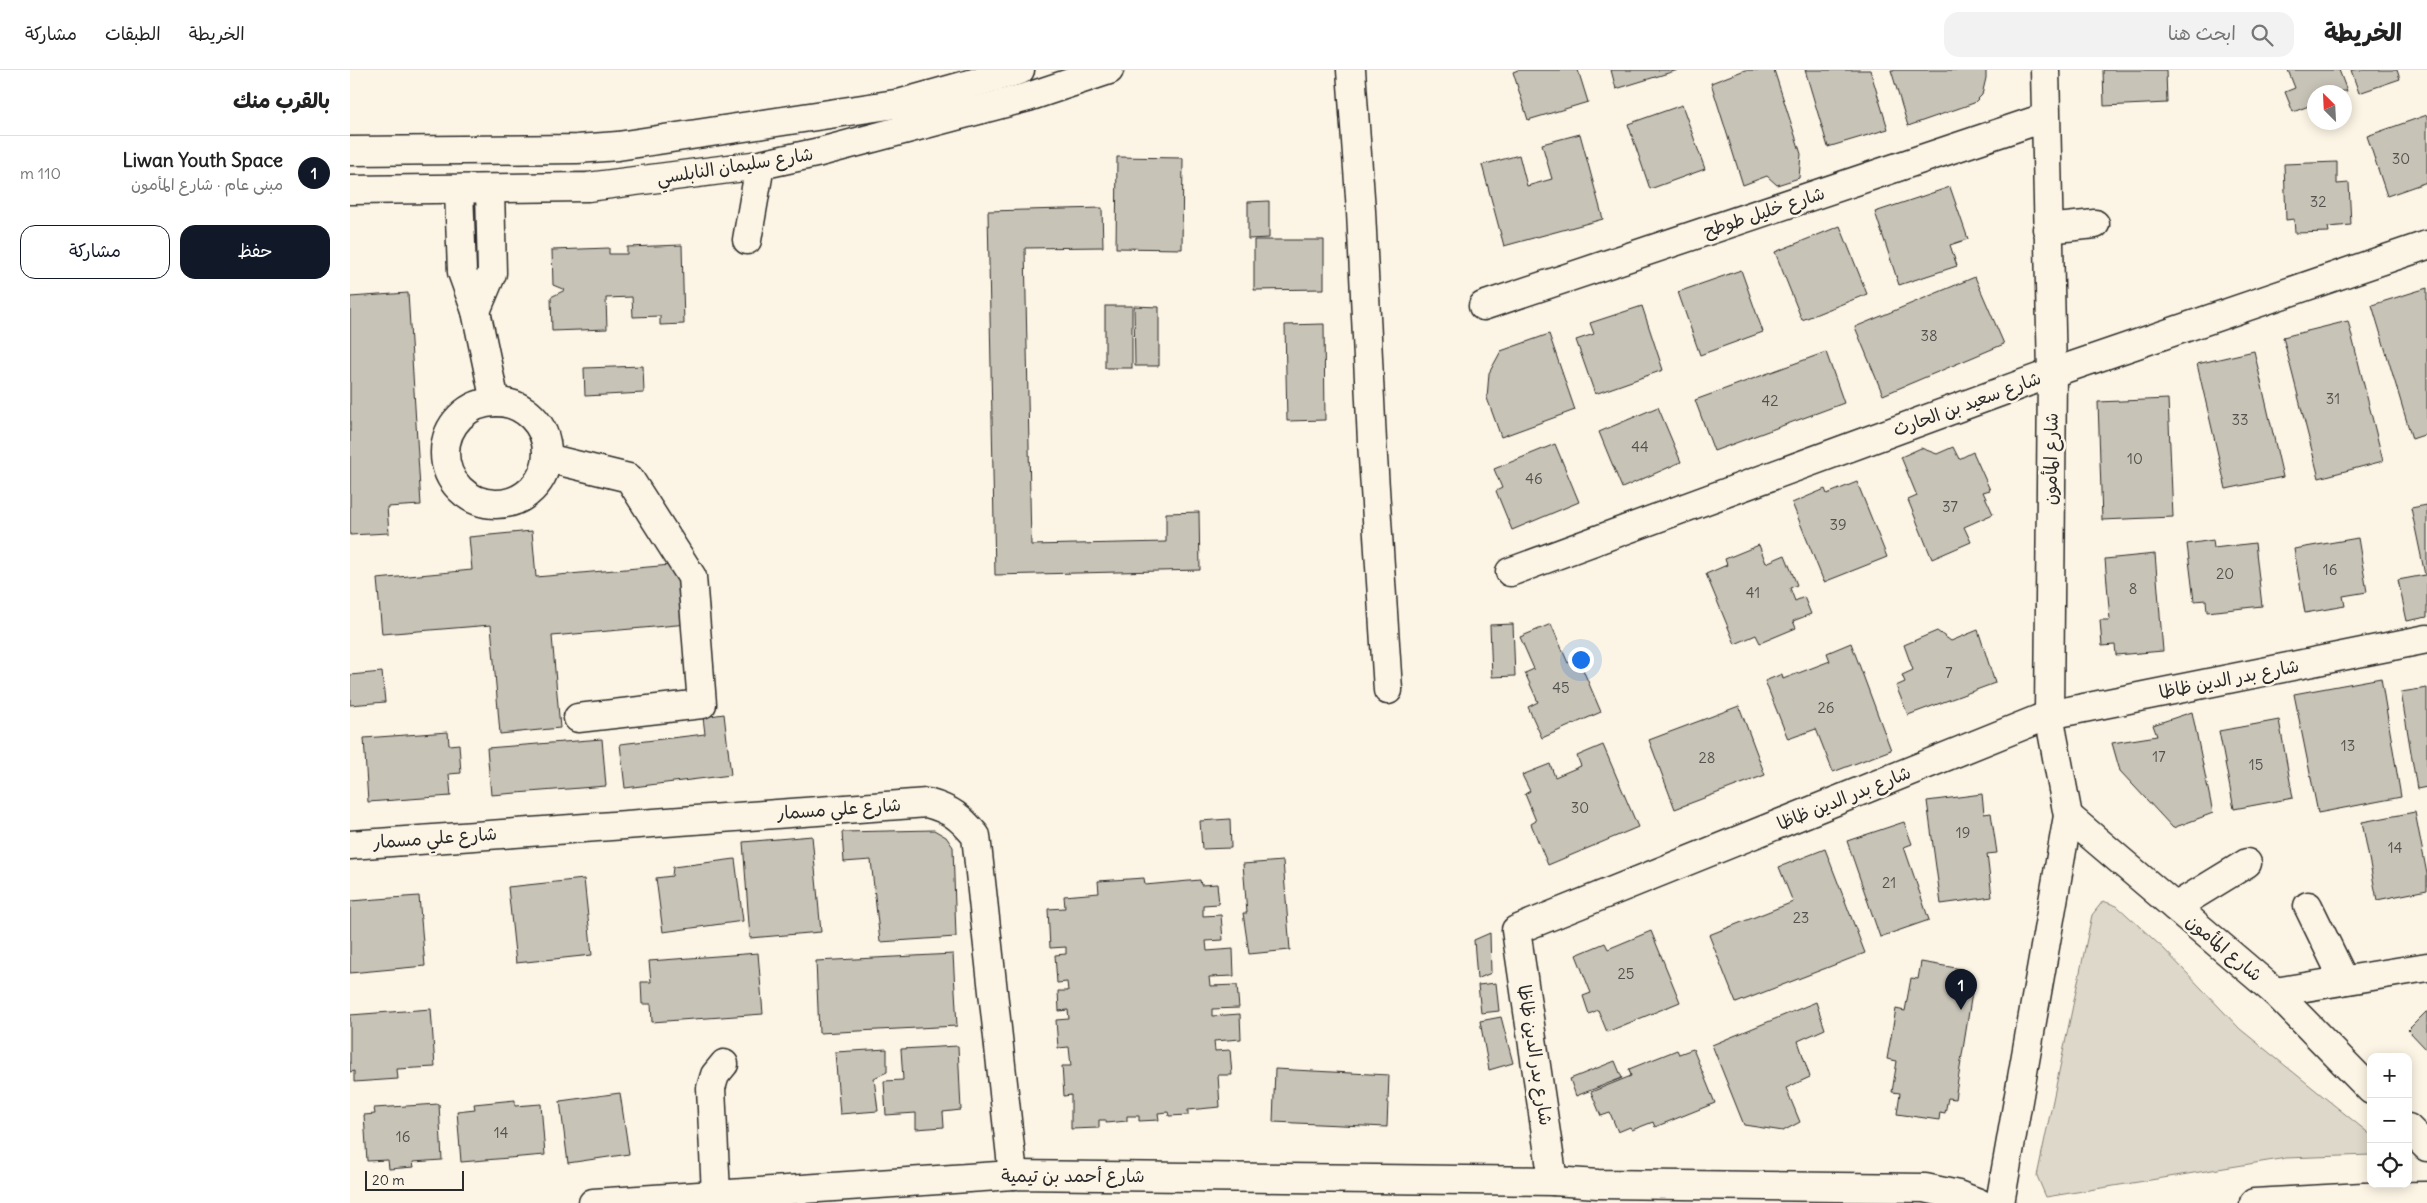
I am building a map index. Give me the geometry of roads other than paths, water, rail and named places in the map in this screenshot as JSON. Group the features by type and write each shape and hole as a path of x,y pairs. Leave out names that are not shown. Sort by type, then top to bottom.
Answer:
{"street":[{"path":"350,151 577,149 618,146 902,103 1020,70"},
{"name":"شارع سليمان النابلسي","path":"350,190 588,187 760,165 820,152 1028,97 1109,70"},
{"path":"1351,70 1361,202 1372,442 1388,690"},
{"name":"شارع المأمون","path":"2000,1203 2068,816 2049,716 2052,373 2044,118 2045,70"},
{"name":"شارع خليل طوطح","path":"1483,306 2044,118"},
{"path":"747,240 760,165"},
{"path":"476,311 492,273 490,189"},
{"path":"459,190 462,272 476,311 494,402"},
{"path":"2047,229 2095,224"},
{"name":"شارع سعيد بن الحارث","path":"1510,572 2052,373 2427,245"},
{"path":"494,402 509,404 523,409 534,418 542,430 546,444 547,458 542,474 533,488 520,498 504,503 487,503 472,498 458,488 449,474 445,458 446,441 464,413 478,405 494,402"},
{"path":"547,458 629,478 692,577 702,704 578,718"},
{"name":"شارع بدر الدين ظاظا","path":"1554,1180 1516,930 2049,716 2427,639"},
{"name":"شارع علي مسمار","path":"350,845 927,803 944,808 959,816 976,836 1013,1175"},
{"name":"شارع المأمون","path":"2068,816 2275,992 2367,1086"},
{"path":"2176,907 2247,863"},
{"path":"2308,906 2344,980"},
{"path":"2275,992 2427,967"},
{"path":"716,1194 711,1088 715,1075 724,1064"},
{"path":"2412,1132 2427,1147"},
{"name":"شارع أحمد بن تيمية","path":"593,1203 1013,1175 1554,1180 1600,1193 1925,1188 1958,1195 1979,1203"},
{"path":"2254,1203 2354,1197 2427,1196"}],"place":[{"name":"Liwan Youth Space","path":"1961,1010"}]}
